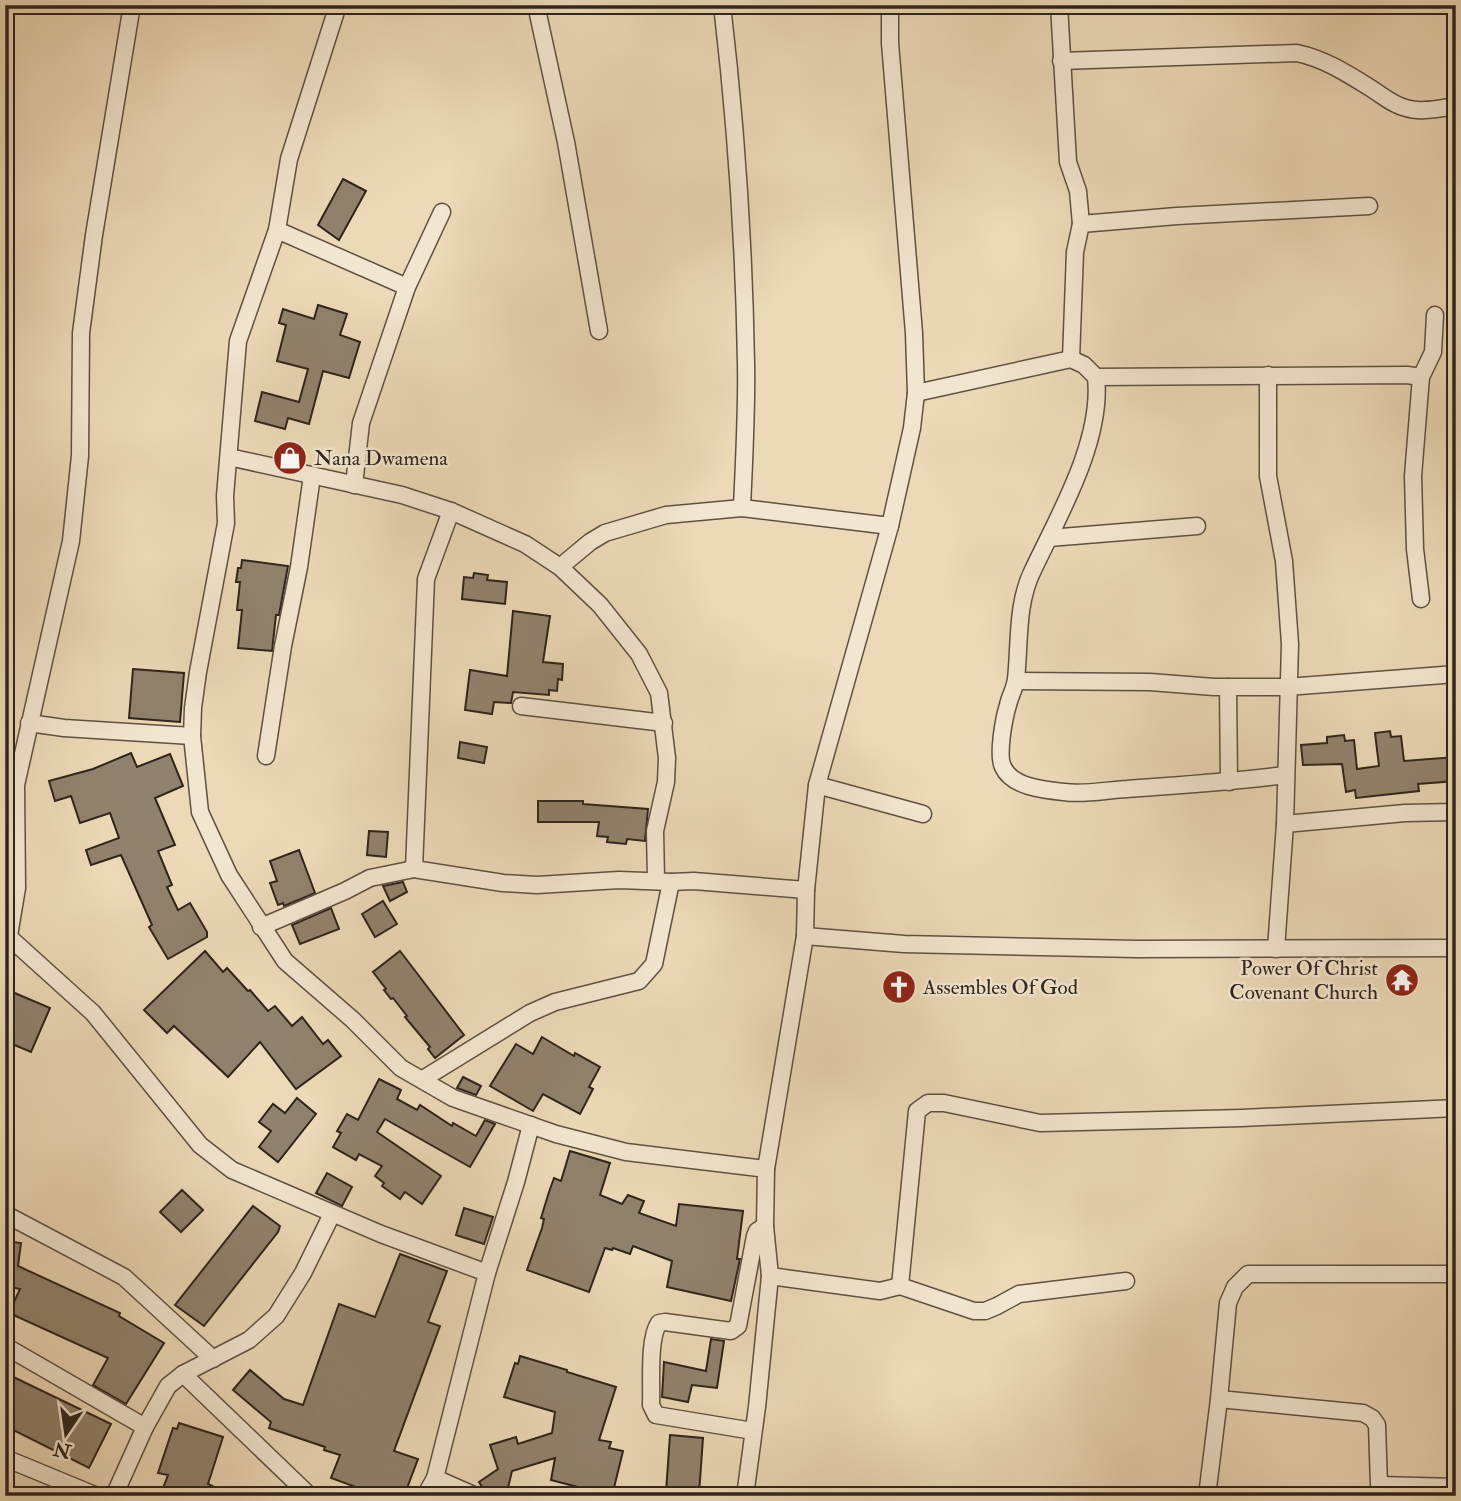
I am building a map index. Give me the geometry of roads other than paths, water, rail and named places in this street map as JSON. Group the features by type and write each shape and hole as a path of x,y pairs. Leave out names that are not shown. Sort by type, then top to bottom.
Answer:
{"street":[{"path":"5,960 17,888 11,784 29,723 71,541 80,456 81,332 94,235 132,5"},
{"path":"338,5 289,159 277,230 238,341 224,533 198,672 192,736 200,812 229,875 285,961 353,1020 401,1068 453,1098 531,1125 626,1152 766,1169"},
{"path":"536,5 566,142 599,331"},
{"path":"722,5 735,117 743,280 746,366 742,508"},
{"path":"745,1496 770,1276 765,1226 766,1169 805,936 806,890 817,785 890,527 912,428 916,393 914,333 890,43 890,5"},
{"path":"1059,5 1068,162 1078,191 1081,224 1075,252 1071,359"},
{"path":"1061,61 1297,53 1314,57 1334,67 1407,109 1456,106"},
{"path":"1081,224 1369,206"},
{"path":"354,485 361,423 408,287 442,212"},
{"path":"277,230 408,287"},
{"path":"1421,599 1413,503 1421,377 1433,352 1435,316"},
{"path":"916,393 1071,359 1084,365 1096,377 1096,407 1084,457 1031,574 1024,596 1018,634 1016,681 1007,706 1000,756 1005,771 1022,784 1066,793 1229,782 1285,775"},
{"path":"1268,375 1267,456 1284,561 1290,644 1285,824 1276,949"},
{"path":"1096,377 1421,377"},
{"path":"229,457 402,495 451,511 525,544 560,567 600,605 639,654 660,694 667,758 666,782 655,831 664,881 654,964 639,981 555,1002 530,1013 423,1079"},
{"path":"266,756 312,476"},
{"path":"560,567 590,542 606,533 666,515 742,508 890,527"},
{"path":"414,869 426,579 451,511"},
{"path":"1049,538 1197,526"},
{"path":"1016,681 1150,682 1287,688 1456,674"},
{"path":"1228,687 1229,782"},
{"path":"520,706 664,723"},
{"path":"29,723 64,728 192,736"},
{"path":"817,785 923,814"},
{"path":"1285,824 1405,813 1456,812"},
{"path":"261,927 370,878 414,869 503,883 537,885 581,881 664,881 717,882 806,890"},
{"path":"805,936 904,944 1276,949 1456,948"},
{"path":"10,938 93,1013 200,1145 232,1170 332,1214 487,1273"},
{"path":"900,1286 918,1111 928,1103 944,1102 1040,1123 1242,1118 1456,1108"},
{"path":"425,1496 435,1478 487,1273 531,1125"},
{"path":"5,1214 124,1277 213,1359"},
{"path":"114,1496 145,1427 168,1386 183,1374 249,1340 276,1316 303,1273 332,1214"},
{"path":"753,1431 656,1415 651,1405 654,1339 655,1329 659,1323 665,1322 731,1331 738,1326 755,1236 757,1231 765,1226"},
{"path":"1207,1496 1228,1303 1235,1287 1248,1273 1456,1274"},
{"path":"770,1276 870,1291 900,1286 974,1311 985,1311 1019,1294 1126,1281"},
{"path":"5,1346 145,1427"},
{"path":"183,1374 310,1496"},
{"path":"1219,1399 1363,1413 1377,1425 1378,1490 1456,1487"},
{"path":"5,1458 97,1496"},
{"path":"435,1478 475,1496"}],"place":[{"name":"Nana Dwamena","path":"290,458"},
{"name":"Power Of Christ Covenant Church","path":"1402,980"},
{"name":"Assembles Of God","path":"899,987"}]}
